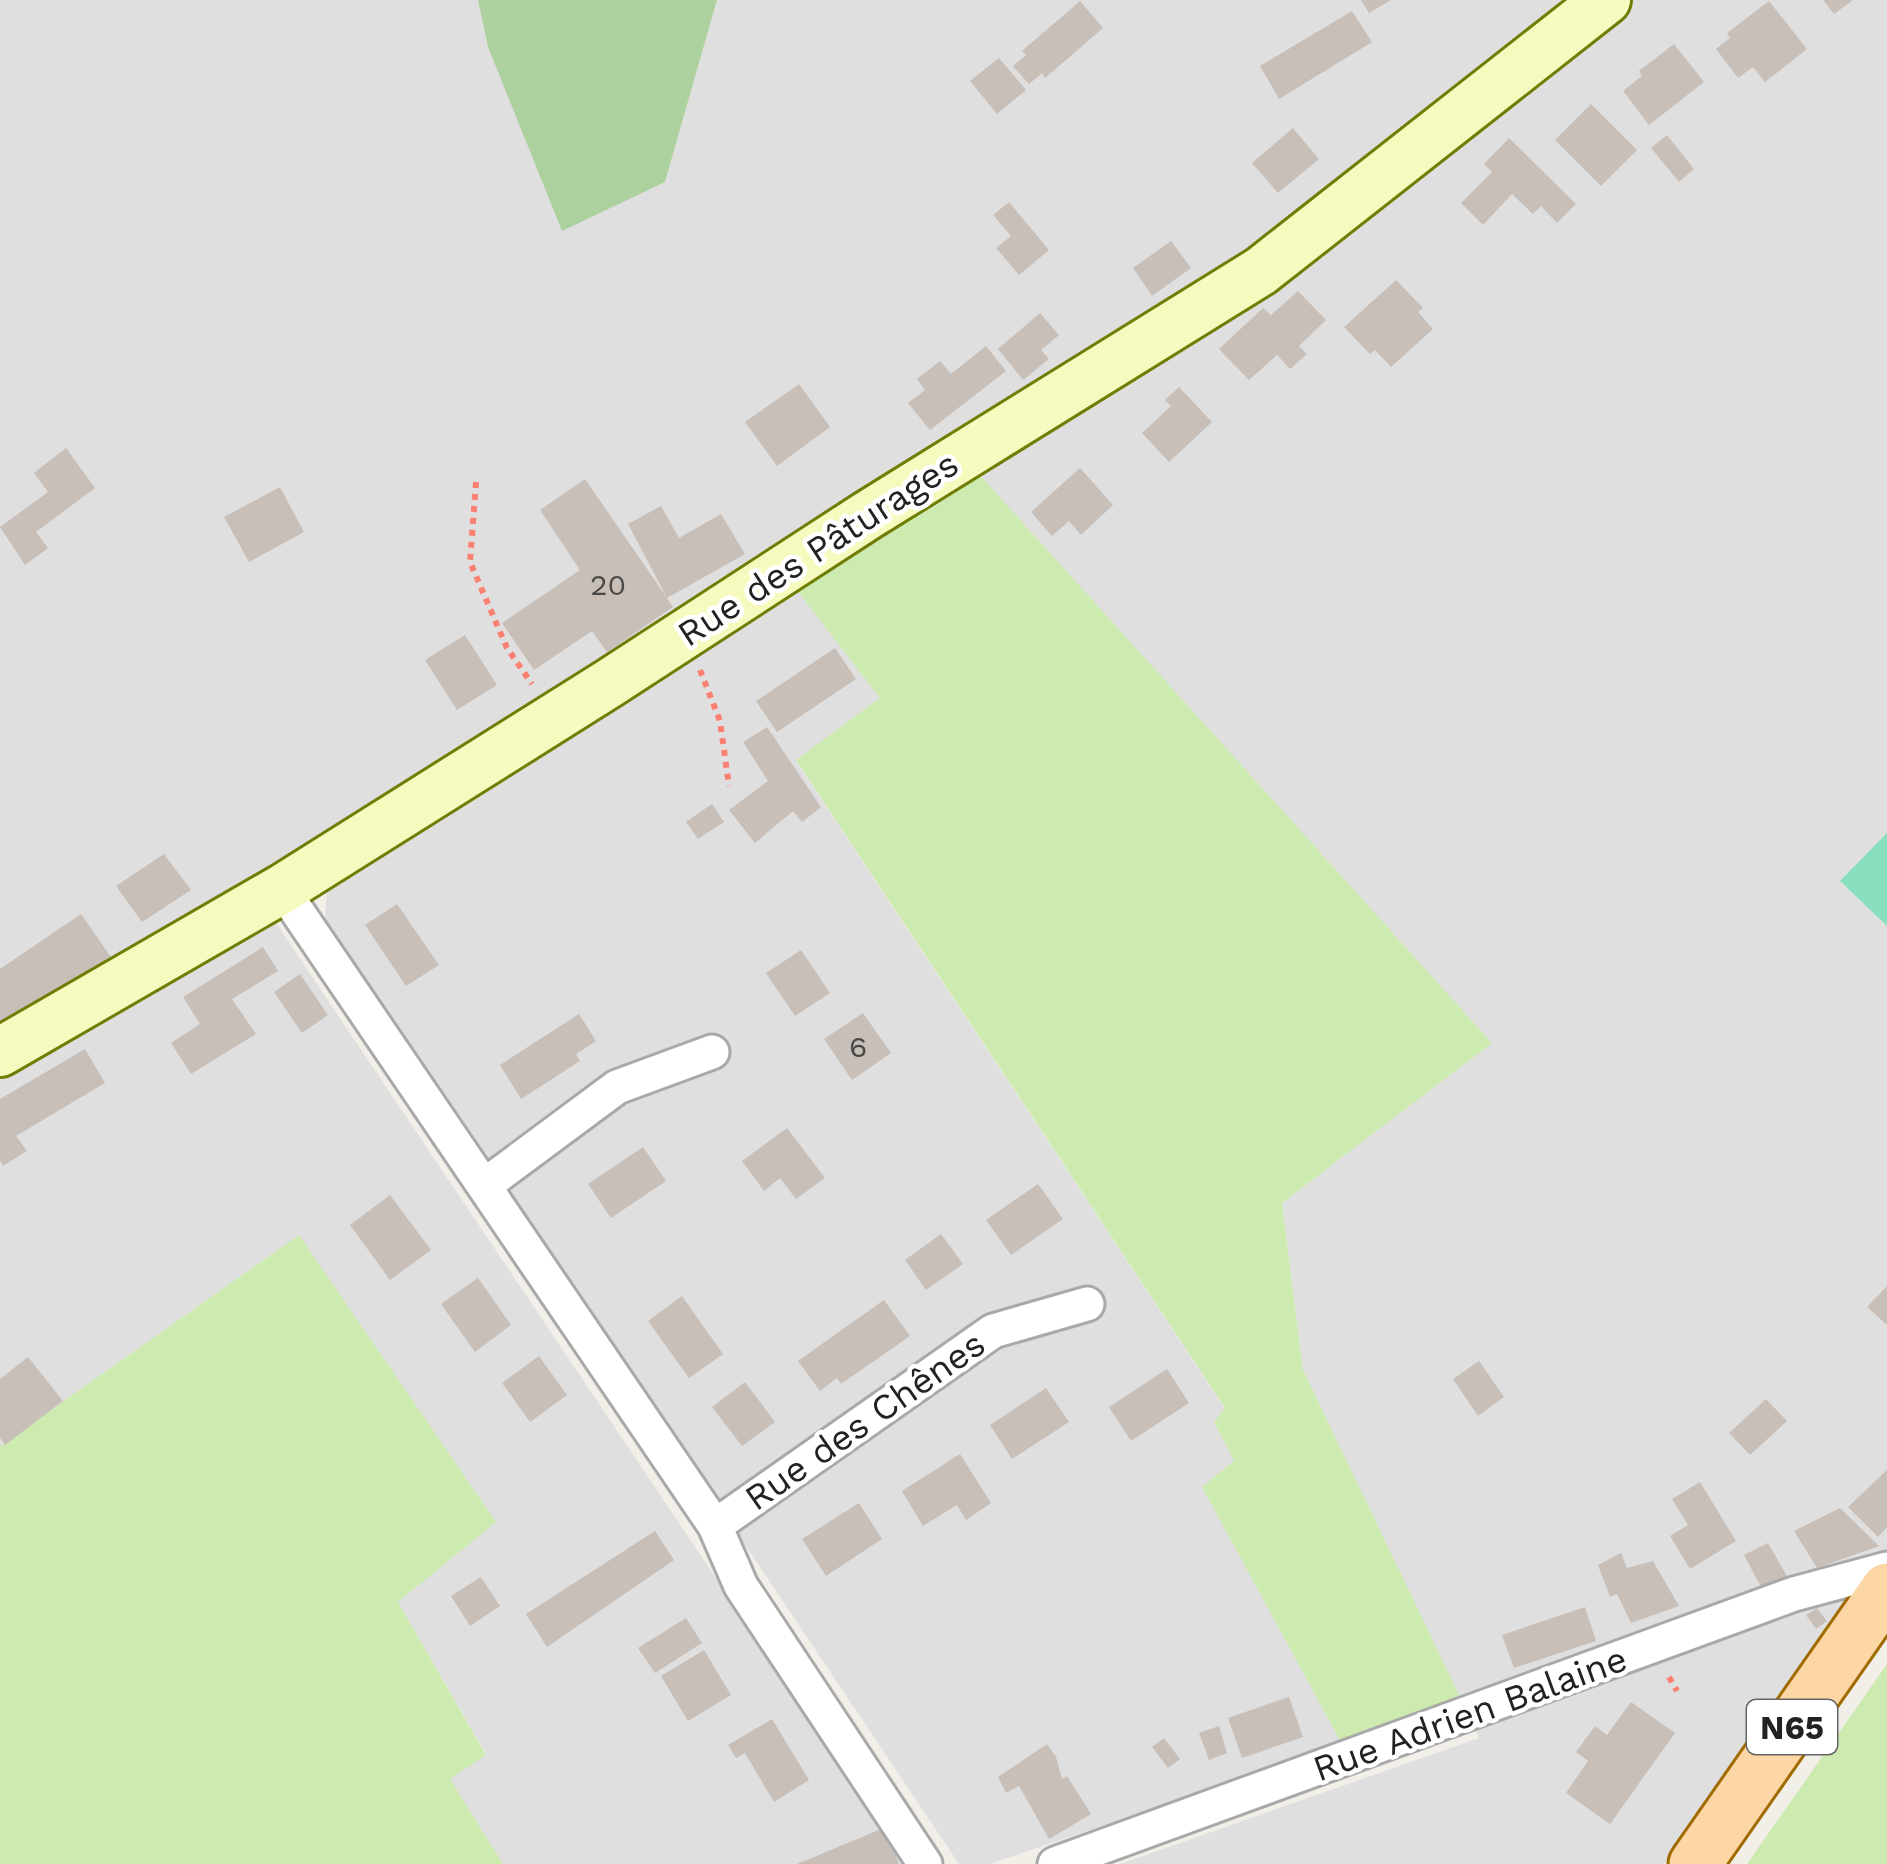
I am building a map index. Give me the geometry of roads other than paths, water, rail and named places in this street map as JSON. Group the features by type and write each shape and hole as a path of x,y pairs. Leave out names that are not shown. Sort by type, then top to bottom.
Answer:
{"main road":[{"name":"N65","path":"1695,1864 1887,1589"}],"street":[{"name":"Rue des Pâturages","path":"0,1052 282,889 1261,271 1606,0"},
{"name":"Rue des Chênes","path":"282,889 715,1526 741,1586 925,1864"},
{"path":"484,1185 617,1087 712,1052"},
{"name":"Rue des Chênes","path":"715,1526 993,1331 1087,1304"},
{"name":"Rue Adrien Balaine","path":"1054,1864 1795,1594 1887,1569"}]}
